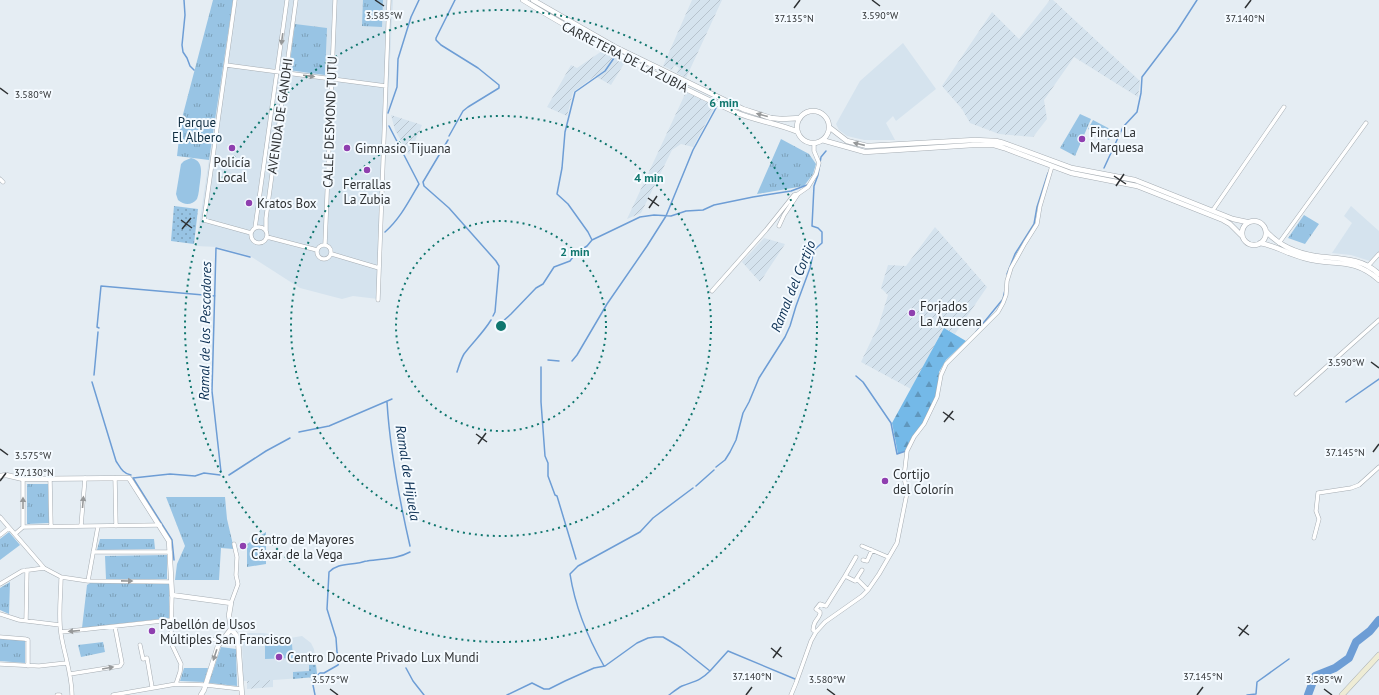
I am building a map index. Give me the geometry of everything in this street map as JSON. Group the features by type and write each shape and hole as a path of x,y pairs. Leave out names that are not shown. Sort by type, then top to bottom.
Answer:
{"main road":[{"path":"1342,695 1379,655"}],"street":[{"path":"235,0 204,220 251,233"},
{"name":"AVENIDA DE GANDHI","path":"255,228 287,0"},
{"name":"AVENIDA DE GANDHI","path":"266,231 266,218 296,0"},
{"name":"CALLE DESMOND TUTU","path":"325,244 335,0"},
{"path":"378,300 389,0"},
{"name":"CARRETERA DE LA ZUBIA","path":"523,0 568,28 609,50 736,113 798,132"},
{"name":"CARRETERA DE LA ZUBIA","path":"533,0 615,47 744,109 771,118 800,118"},
{"path":"226,65 386,86"},
{"path":"1213,210 1284,107"},
{"path":"808,112 818,112 826,117 829,126 828,133 822,140 814,143 805,140 798,132 800,118 808,112"},
{"path":"1280,242 1366,123"},
{"path":"829,126 847,141 867,146 975,140 996,141 1012,145 1078,170 1135,180 1233,219 1247,222 1255,220 1259,221 1266,231 1280,242 1303,253 1314,256 1347,259 1368,266 1379,274"},
{"path":"822,140 865,152 973,145 994,146 1014,151 1052,166 1081,175 1137,186 1223,220 1242,235 1248,244 1252,245 1260,243 1274,246 1304,258 1344,263 1360,267 1379,280"},
{"path":"712,291 766,230 794,195 808,188 816,174 819,163 814,151 814,143"},
{"path":"791,695 811,641 816,632 825,622 862,596 868,590 880,574 897,543 906,498 904,470 909,447 914,437 924,424 937,397 946,364 998,312 1004,303 1011,268 1037,224 1040,206 1052,166"},
{"path":"779,226 784,215 798,194"},
{"path":"1242,235 1242,227 1247,222"},
{"path":"260,227 266,231 267,237 264,241 257,243 252,240 251,233 255,228 260,227"},
{"path":"1260,243 1265,238 1266,231"},
{"path":"267,237 317,250"},
{"path":"317,250 320,246 325,244 330,247 332,254"},
{"path":"317,250 318,256 322,259 328,258 332,254"},
{"path":"332,254 379,268"},
{"path":"1368,266 1379,254"},
{"path":"1296,394 1379,320"},
{"path":"1314,538 1319,519 1316,511 1318,492 1351,488 1359,485 1379,466"},
{"path":"0,476 6,475 24,479 130,478 169,540 172,595 171,638 172,645 181,664 176,684"},
{"path":"82,526 85,478"},
{"path":"115,478 116,526"},
{"path":"23,527 24,479"},
{"path":"50,479 51,526"},
{"path":"0,517 44,568 61,577 88,580 171,582"},
{"path":"88,580 98,526"},
{"path":"15,534 23,527 160,526"},
{"path":"0,535 9,528"},
{"path":"234,544 237,557 236,575 238,584 230,603 229,615 231,629 236,634 238,640 242,695"},
{"path":"862,546 888,557"},
{"path":"863,560 867,561 872,550"},
{"path":"93,552 170,552"},
{"path":"816,632 813,630 813,624 820,612 816,609 820,604 826,606 856,557"},
{"path":"0,584 22,571 44,568"},
{"path":"26,621 27,570"},
{"path":"845,576 855,581 862,570"},
{"path":"61,577 60,625 66,663 72,681 72,695"},
{"path":"857,579 868,590"},
{"path":"172,595 230,603"},
{"path":"0,614 19,620 60,625"},
{"path":"61,632 171,620"},
{"path":"70,674 120,666 122,663 115,627"},
{"path":"201,695 206,685 218,646 231,629"},
{"path":"0,637 28,640 28,666"},
{"path":"171,638 223,640"},
{"path":"140,645 142,659 147,658 152,687"},
{"path":"0,664 39,666 66,663"},
{"path":"113,695 176,684 206,685 241,689"}],"shaded area":[{"path":"233,0 393,0 378,299 353,296 342,299 300,288 250,256 217,247 196,246"},
{"path":"692,0 722,0 686,78 677,73 679,68 674,65 672,70 663,66"},
{"path":"1050,0 1053,0 1140,81 1138,97 1074,57 1044,100 1047,119 1033,137 999,134 970,123 962,109 942,86 992,12 1019,39"},
{"path":"903,43 936,89 896,121 893,116 886,123 895,140 864,140 847,136 839,130 836,124 860,81"},
{"path":"602,51 625,62 611,85 595,76 573,92 567,116 547,107 571,65 577,68"},
{"path":"686,92 715,106 693,147 681,144 672,150 641,213 627,219"},
{"path":"391,115 422,125 409,155 395,130"},
{"path":"1351,206 1379,231 1379,251 1370,261 1351,255 1332,253 1352,223 1344,216"},
{"path":"935,227 987,287 955,334 944,328 911,389 861,362 879,324 888,295 881,288 888,265 906,266"},
{"path":"764,238 785,244 760,282 742,262"},
{"name":"Centro Docente Privado Lux Mundi","path":"244,633 263,633 290,638 302,636 311,643 314,649 317,674 314,677 243,681 242,635"},
{"path":"273,680 273,687 247,689 247,681"}],"green space":[{"name":"Parque El Albero","path":"213,0 233,0 209,160 177,156 181,122"},
{"path":"363,0 383,0 382,27 362,26"},
{"path":"295,24 327,28 325,75 289,70"},
{"path":"1080,114 1091,119 1075,156 1060,148"},
{"path":"1093,120 1112,130 1111,132 1113,133 1109,140 1088,129"},
{"path":"781,139 809,154 816,164 813,174 804,186 757,194"},
{"path":"191,158 195,159 201,167 199,193 197,199 193,203 186,204 178,200 176,194 181,164"},
{"path":"174,206 198,209 194,244 171,241"},
{"path":"1304,215 1319,224 1305,244 1288,238"},
{"path":"944,328 966,341 946,360 939,372 937,394 923,424 907,450 898,454 892,423"},
{"path":"27,484 48,484 49,523 27,524"},
{"path":"166,497 225,497 227,519 234,549 221,548 219,580 175,580 177,564 185,546"},
{"path":"9,532 20,545 0,560 0,539"},
{"path":"266,532 266,564 247,567 247,544"},
{"path":"100,539 154,539 155,549 97,550"},
{"path":"167,555 167,579 106,579 105,556"},
{"path":"10,582 9,614 0,610 0,588"},
{"path":"90,583 169,584 169,618 82,628 87,585"},
{"path":"0,638 25,641 25,663 0,661"},
{"path":"103,642 105,652 81,657 78,645"},
{"path":"292,644 293,658 265,659 265,645"},
{"path":"221,647 236,649 237,686 209,683"},
{"path":"309,665 316,665 317,674 314,677 293,679 293,672 309,671"},
{"path":"184,668 208,668 204,682 180,681"}],"waterway":[{"path":"184,0 185,15 182,45 183,52 190,66 194,70"},
{"path":"388,113 397,87 398,59 411,17 419,0"},
{"path":"449,136 463,111 499,88 499,85 478,68 441,45 436,40 455,0"},
{"path":"1104,168 1123,127 1137,112 1141,93 1142,77 1177,31 1197,0"},
{"path":"592,240 568,204 557,194 562,168 565,132 575,92 605,71 614,58"},
{"path":"572,361 607,304 666,216 693,150 716,108"},
{"path":"385,232 400,216 419,184 389,126"},
{"path":"448,140 423,182 424,186 449,208 499,266 495,312 493,316"},
{"name":"Ramal del Cortijo","path":"716,467 725,460 730,452 736,440 743,413 759,378 785,337 810,268 814,250 822,243 822,232 818,228 812,226 814,186 818,175 821,157 826,151"},
{"path":"1007,274 1015,254 1034,224 1037,207 1048,173"},
{"path":"502,322 536,288 543,284 554,267 570,261 576,253 587,246 592,240 640,217 654,215 671,216 686,211 703,210 714,205 791,191 807,185"},
{"name":"Ramal de los Pescadores","path":"221,472 212,391 216,248 250,257"},
{"path":"99,328 97,327 101,286 215,296"},
{"path":"976,332 1003,299 1005,290"},
{"path":"457,372 464,354 491,320"},
{"path":"94,375 98,332"},
{"path":"548,360 559,361"},
{"path":"541,367 541,402 545,456 548,463 548,476 555,495 557,496 576,559"},
{"path":"856,376 863,382 891,423 897,454 906,451"},
{"path":"1346,402 1379,379"},
{"path":"92,382 116,461 124,472 131,475"},
{"path":"299,432 329,426 392,399"},
{"name":"Ramal de Hijuela","path":"387,402 390,438 402,510 410,546"},
{"path":"229,475 266,451 290,438"},
{"path":"696,486 714,470"},
{"path":"174,560 172,540 133,478 170,474 195,476 204,473 220,475"},
{"path":"604,666 583,622 575,598 570,574 578,566 640,532 653,518 693,488"},
{"path":"315,695 312,680 320,673 324,673 338,665 340,659 337,652 336,638 327,609 329,572 332,569 342,565 394,558 410,552"},
{"path":"1308,695 1315,676 1335,668 1349,658 1356,642 1370,631 1379,620"},
{"path":"507,695 532,683 544,689 549,689 594,668 605,666 637,643 648,638 655,637 663,637 680,647 710,671 728,651 795,679"},
{"path":"1247,695 1256,694 1257,682 1289,659"},
{"path":"406,668 413,681 424,695"},
{"path":"669,695 682,686 700,679 710,671"}],"place":[{"name":"Finca La Marquesa","path":"1082,139"},
{"name":"Policía Local","path":"232,148"},
{"name":"Gimnasio Tijuana","path":"347,148"},
{"name":"Ferrallas La Zubia","path":"367,170"},
{"name":"Kratos Box","path":"249,203"},
{"name":"Forjados La Azucena","path":"912,313"},
{"name":"Cortijo del Colorín","path":"885,481"},
{"name":"Centro de Mayores Cáxar de la Vega","path":"243,546"},
{"name":"Pabellón de Usos Múltiples San Francisco","path":"152,631"},
{"name":"Centro Docente Privado Lux Mundi","path":"279,657"}]}
